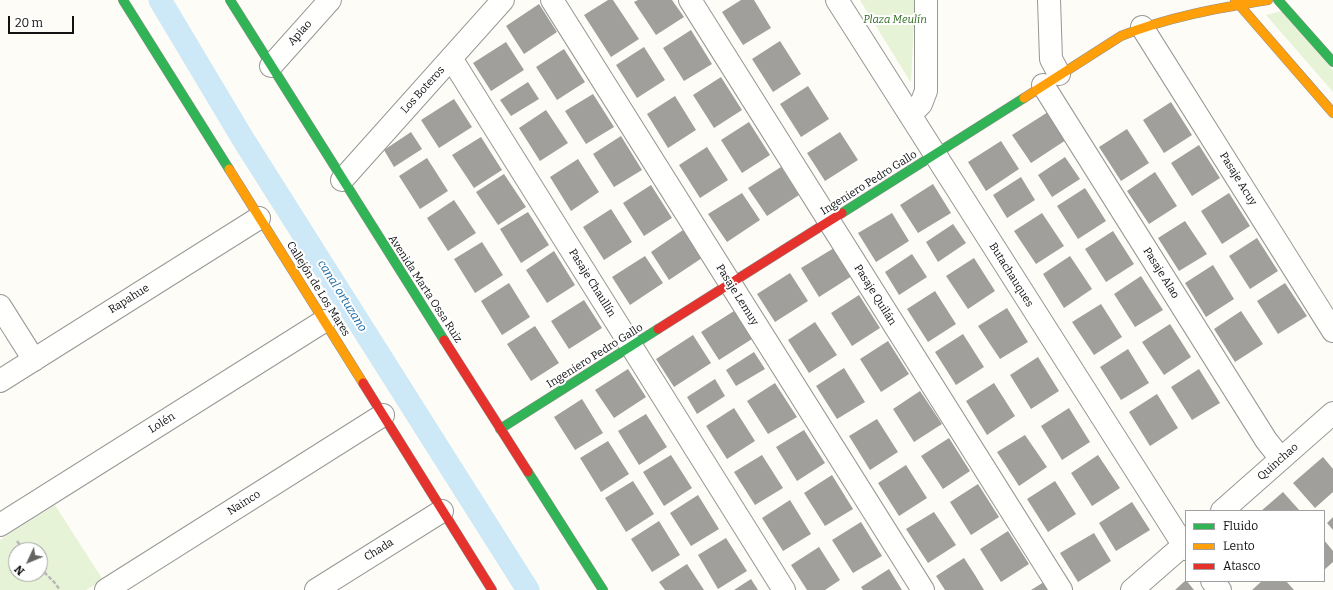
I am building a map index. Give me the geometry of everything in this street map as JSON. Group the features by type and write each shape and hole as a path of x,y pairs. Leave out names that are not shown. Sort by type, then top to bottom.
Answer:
{"street":[{"name":"Callejón de Los Mares","path":"123,0 492,590"},
{"name":"Avenida Marta Ossa Ruiz","path":"230,0 342,180 603,590"},
{"name":"Apiao","path":"271,66 330,0"},
{"name":"Los Boteros","path":"342,180 504,0"},
{"name":"Pasaje Lemuy","path":"552,0 923,590"},
{"name":"Pasaje Quilán","path":"690,0 1061,590"},
{"name":"Butachauques","path":"837,0 1185,545"},
{"path":"910,115 921,104 926,91 926,0"},
{"name":"Pasaje Alao","path":"1049,0 1051,79 1266,440 1281,459"},
{"name":"Ingeniero Pedro Gallo","path":"500,429 1121,36 1142,27 1237,2 1268,0"},
{"path":"1278,0 1333,62"},
{"path":"1237,2 1333,113"},
{"name":"Pasaje Acuy","path":"1142,27 1333,331"},
{"name":"Pasaje Chaullín","path":"451,58 784,590"},
{"name":"Rapahue","path":"0,381 259,218"},
{"path":"0,306 34,360"},
{"name":"Lolén","path":"1,521 324,321"},
{"name":"Quinchao","path":"1223,510 1333,413"},
{"name":"Nainco","path":"106,590 382,415"},
{"name":"Chada","path":"316,590 442,511"},
{"path":"1132,590 1185,545"},
{"path":"1213,582 1220,590"}],"path":[{"path":"48,576 60,590"}],"green space":[{"name":"Plaza Meulín","path":"860,0 915,0 911,83"},
{"path":"1282,11 1333,70 1333,92 1266,15"},
{"path":"55,505 103,580 86,590 0,590 0,540"}],"building":[{"path":"608,0 613,0 639,39 611,57 584,15"},
{"path":"638,0 672,0 684,17 656,35 634,2"},
{"path":"741,0 754,0 771,28 743,45 722,12"},
{"path":"539,4 557,32 524,54 506,26"},
{"path":"691,30 712,64 684,81 663,48"},
{"path":"780,41 801,74 773,92 752,59"},
{"path":"506,42 524,70 491,91 473,63"},
{"path":"644,47 665,80 637,98 616,65"},
{"path":"564,49 585,82 557,100 536,67"},
{"path":"721,77 742,110 714,128 693,95"},
{"path":"528,82 539,99 511,116 500,100"},
{"path":"808,86 829,119 801,137 780,104"},
{"path":"593,94 614,127 586,144 565,111"},
{"path":"675,96 696,130 668,148 647,114"},
{"path":"454,99 472,127 439,148 421,120"},
{"path":"1171,102 1192,135 1164,153 1143,120"},
{"path":"546,110 568,143 540,161 519,128"},
{"path":"1048,112 1066,140 1031,163 1012,135"},
{"path":"749,122 770,155 742,173 721,140"},
{"path":"1127,129 1149,163 1121,181 1099,147"},
{"path":"411,132 422,149 394,167 384,150"},
{"path":"840,132 858,160 825,181 807,153"},
{"path":"621,136 642,170 614,187 593,154"},
{"path":"481,137 502,170 474,188 452,155"},
{"path":"1001,141 1019,169 986,191 968,162"},
{"path":"1199,145 1220,178 1192,196 1171,163"},
{"path":"707,147 728,180 700,198 679,165"},
{"path":"1065,157 1080,179 1052,197 1038,175"},
{"path":"427,158 448,191 420,209 399,176"},
{"path":"578,159 599,192 571,211 550,177"},
{"path":"781,167 799,195 767,216 748,188"},
{"path":"1155,172 1177,206 1149,224 1127,191"},
{"path":"504,174 526,207 498,225 476,192"},
{"path":"1021,177 1035,200 1007,218 993,195"},
{"path":"933,184 951,213 918,233 900,205"},
{"path":"651,185 672,218 644,236 623,203"},
{"path":"1085,188 1106,221 1078,239 1057,206"},
{"path":"742,193 760,220 727,242 708,214"},
{"path":"1229,193 1250,226 1222,244 1201,211"},
{"path":"454,200 476,233 448,251 427,218"},
{"path":"611,209 632,242 604,260 583,227"},
{"path":"528,212 549,245 521,263 500,229"},
{"path":"892,213 909,241 876,262 858,233"},
{"path":"1042,213 1064,246 1036,264 1014,231"},
{"path":"1185,221 1207,254 1179,271 1158,238"},
{"path":"953,224 966,243 938,262 926,242"},
{"path":"683,230 702,258 669,280 651,252"},
{"path":"1113,231 1134,264 1106,282 1085,249"},
{"path":"1257,238 1278,271 1250,289 1229,256"},
{"path":"482,242 503,275 475,293 454,259"},
{"path":"834,248 852,276 819,297 801,268"},
{"path":"554,251 575,285 547,303 526,270"},
{"path":"912,254 927,277 899,295 885,272"},
{"path":"645,256 663,283 630,305 612,277"},
{"path":"1070,256 1092,289 1064,308 1043,274"},
{"path":"974,258 995,291 968,309 946,276"},
{"path":"1213,265 1234,299 1206,317 1185,283"},
{"path":"790,273 808,301 775,322 757,294"},
{"path":"1141,276 1163,310 1135,327 1114,294"},
{"path":"509,283 530,317 502,335 481,301"},
{"path":"1285,283 1307,316 1278,334 1257,301"},
{"path":"935,291 956,324 928,342 907,309"},
{"path":"859,295 880,328 852,346 831,313"},
{"path":"584,300 602,328 569,349 551,321"},
{"path":"1101,304 1122,337 1094,355 1072,322"},
{"path":"1007,308 1028,342 1000,359 978,326"},
{"path":"734,311 752,339 719,360 701,332"},
{"path":"1241,311 1263,344 1235,362 1214,329"},
{"path":"815,322 837,355 809,373 788,340"},
{"path":"1170,324 1191,357 1164,375 1142,342"},
{"path":"535,326 559,363 531,381 507,344"},
{"path":"963,334 984,367 956,385 935,352"},
{"path":"693,335 711,363 674,387 656,359"},
{"path":"888,341 909,374 881,392 860,359"},
{"path":"1128,349 1149,383 1121,400 1100,367"},
{"path":"754,352 765,369 736,386 726,370"},
{"path":"1038,357 1059,391 1031,409 1010,375"},
{"path":"844,368 865,402 837,419 816,386"},
{"path":"628,369 646,397 614,418 595,390"},
{"path":"1199,369 1220,403 1192,420 1171,387"},
{"path":"715,379 725,396 697,414 687,397"},
{"path":"775,383 797,417 768,434 747,401"},
{"path":"994,383 1015,416 987,435 966,401"},
{"path":"920,391 942,424 914,442 893,409"},
{"path":"1157,394 1178,428 1150,446 1129,412"},
{"path":"582,399 603,433 575,450 554,417"},
{"path":"734,408 755,441 727,459 706,426"},
{"path":"1069,408 1090,442 1062,460 1041,426"},
{"path":"646,414 667,447 639,465 618,431"},
{"path":"877,419 898,452 870,470 849,436"},
{"path":"804,430 825,463 797,481 776,447"},
{"path":"1025,435 1047,467 1019,486 997,452"},
{"path":"949,438 970,471 943,489 921,456"},
{"path":"608,441 629,474 601,492 580,458"},
{"path":"671,455 692,488 664,506 643,472"},
{"path":"762,455 783,488 755,505 734,472"},
{"path":"1098,455 1120,488 1092,506 1071,473"},
{"path":"1323,457 1333,469 1333,492 1315,508 1293,483"},
{"path":"906,465 927,498 899,516 878,483"},
{"path":"832,475 853,509 825,526 804,493"},
{"path":"633,481 654,514 626,532 605,498"},
{"path":"1055,481 1076,514 1048,532 1027,499"},
{"path":"978,484 999,517 971,535 950,502"},
{"path":"1283,492 1299,510 1262,510"},
{"path":"698,495 719,529 691,546 670,513"},
{"path":"790,500 811,534 783,551 762,518"},
{"path":"1132,502 1150,530 1116,551 1099,523"},
{"path":"934,512 956,545 928,563 906,529"},
{"path":"1333,517 1333,530 1327,523"},
{"path":"659,521 680,555 652,572 631,539"},
{"path":"861,522 882,556 853,573 832,540"},
{"path":"1008,531 1029,564 1001,582 980,549"},
{"path":"1094,533 1111,561 1078,582 1060,553"},
{"path":"726,538 747,571 718,589 698,555"},
{"path":"1325,541 1333,551 1333,562 1325,569"},
{"path":"819,547 840,580 825,590 807,590 791,565"},
{"path":"964,558 984,590 945,590 936,576"},
{"path":"687,564 704,590 665,590 659,582"},
{"path":"889,569 902,590 863,590 861,587"},
{"path":"751,579 758,590 734,590"},
{"path":"1185,581 1194,590 1175,590"},
{"path":"1044,582 1049,590 1031,590"},
{"path":"1261,582 1287,582 1294,590 1252,590"}],"waterway":[{"name":"canal ortuzano","path":"160,0 243,139 528,590"}],"traffic: fast":[{"path":"123,0 229,169"},
{"path":"230,0 444,340"},
{"path":"1278,0 1333,62"},
{"path":"842,213 1024,98"},
{"path":"500,429 658,329"},
{"path":"528,472 603,590"}],"traffic: slow":[{"path":"1235,0 1333,113"},
{"path":"1024,98 1121,36 1175,18 1268,0"},
{"path":"229,169 363,383"}],"traffic: jam":[{"path":"658,329 842,213"},
{"path":"444,340 528,472"},
{"path":"363,383 492,590"}]}
